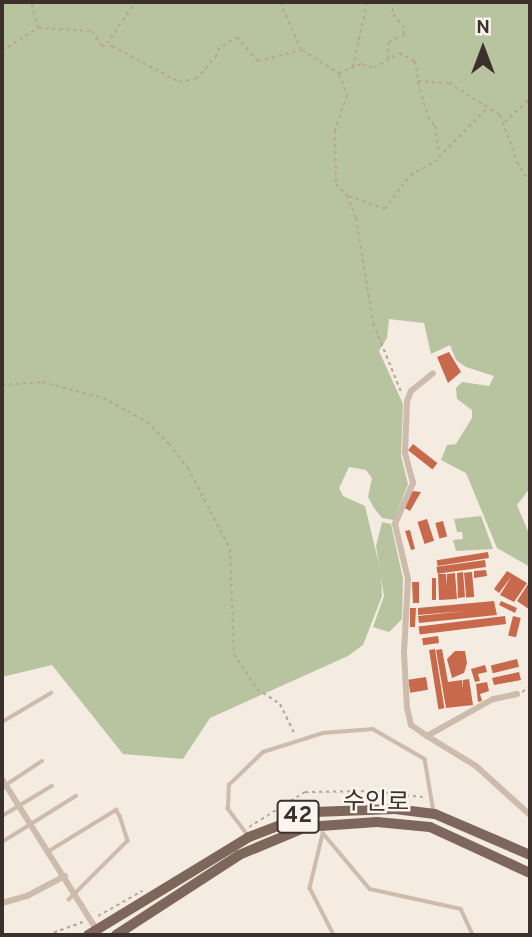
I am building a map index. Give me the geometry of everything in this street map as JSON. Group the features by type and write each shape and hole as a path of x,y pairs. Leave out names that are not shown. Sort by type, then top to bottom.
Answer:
{"main road":[{"name":"수인로","path":"95,934 249,837 314,812 395,809 435,814 530,855"},
{"name":"수인로","path":"116,935 239,855 293,830 377,822 429,827 530,873"}],"street":[{"path":"433,373 411,391 407,401 405,453 413,483 395,524 408,579 407,707 411,725 476,766 530,815"},
{"path":"427,736 493,699 517,694"},
{"path":"3,784 21,806 65,876 95,934"},
{"path":"2,902 27,897 65,876"}],"lane":[{"path":"2,722 51,694"},
{"name":"수인로","path":"249,837 228,809 229,785 262,752 296,738 373,729 425,760 435,814"},
{"path":"3,784 42,761"},
{"path":"2,816 52,786"},
{"path":"2,842 76,796"},
{"path":"49,851 117,810 128,841 69,901"},
{"path":"323,829 310,888 334,935"},
{"path":"323,829 370,890 461,909 473,935"}],"path":[{"path":"31,2 38,28"},
{"path":"106,46 135,2"},
{"path":"280,2 302,50 338,73 346,95 335,130 335,184 347,195 385,209 410,175 440,154 487,107"},
{"path":"352,69 367,2"},
{"path":"388,59 389,42 404,35 404,28 392,12 395,2"},
{"path":"2,51 38,28 92,31 106,46 167,71 179,82 196,79 216,57 217,50 237,37 258,61 302,50"},
{"path":"338,73 362,64 374,68 400,52 409,56 417,67 428,117 436,126 440,154"},
{"path":"418,81 449,83 505,122 517,162 530,183"},
{"path":"505,122 530,99"},
{"path":"347,195 359,232 358,248 373,323 407,401"},
{"path":"2,385 42,382 103,398 147,422 169,444 188,468 230,549 234,654 257,689 280,704 296,738"}],"green space":[{"path":"2,2 530,2 530,488 517,505 530,536 530,567 497,548 466,473 441,460 447,445 456,444 472,418 472,410 457,399 456,388 462,382 489,386 494,376 466,367 456,360 450,345 431,354 424,323 389,319 387,338 379,351 403,404 401,456 408,484 394,520 382,518 374,508 368,497 372,478 366,470 349,467 339,488 343,496 365,506 381,573 382,596 363,645 348,656 210,718 183,759 123,754 52,665 2,677"},
{"path":"481,516 493,549 456,551 453,540 463,539 462,532 457,532 454,519"},
{"path":"382,522 391,524 403,579 402,619 389,632 373,627 384,596 376,546"}],"building":[{"path":"449,352 461,372 448,383 437,357"},
{"path":"413,444 437,463 433,469 408,450"},
{"path":"413,491 421,492 410,511 403,507"},
{"path":"427,519 434,541 425,544 417,522"},
{"path":"443,521 447,536 439,539 435,523"},
{"path":"410,530 415,549 411,550 405,531"},
{"path":"488,552 489,558 438,566 437,560"},
{"path":"485,560 486,567 437,574 436,567"},
{"path":"486,570 487,576 474,578 474,571"},
{"path":"507,571 527,583 514,602 500,595 511,577 499,593 494,589"},
{"path":"463,572 465,597 458,598 457,573"},
{"path":"472,572 474,597 466,598 464,573"},
{"path":"455,573 457,599 439,600 438,574 446,574 447,586 447,574"},
{"path":"432,578 436,578 436,600 432,600"},
{"path":"530,581 530,610 517,601"},
{"path":"412,582 419,582 419,603 413,603"},
{"path":"494,601 497,615 419,623 418,616 466,611 418,615 418,608"},
{"path":"501,601 517,608 515,613 499,605"},
{"path":"410,608 416,608 415,627 410,627"},
{"path":"505,616 506,624 420,635 419,627"},
{"path":"513,616 521,618 516,637 508,635"},
{"path":"438,636 439,643 423,645 422,638"},
{"path":"435,649 444,708 438,709 429,650"},
{"path":"442,649 448,682 462,680 463,689 463,680 469,679 473,705 446,708 436,650"},
{"path":"455,651 465,651 467,663 464,673 452,678 447,659"},
{"path":"517,659 519,667 493,673 491,666"},
{"path":"485,665 487,672 478,674 480,681 475,682 471,669"},
{"path":"519,672 521,680 494,685 492,678"},
{"path":"426,677 428,690 410,693 408,680"},
{"path":"487,682 489,691 480,694 482,701 478,702 476,684"}]}
